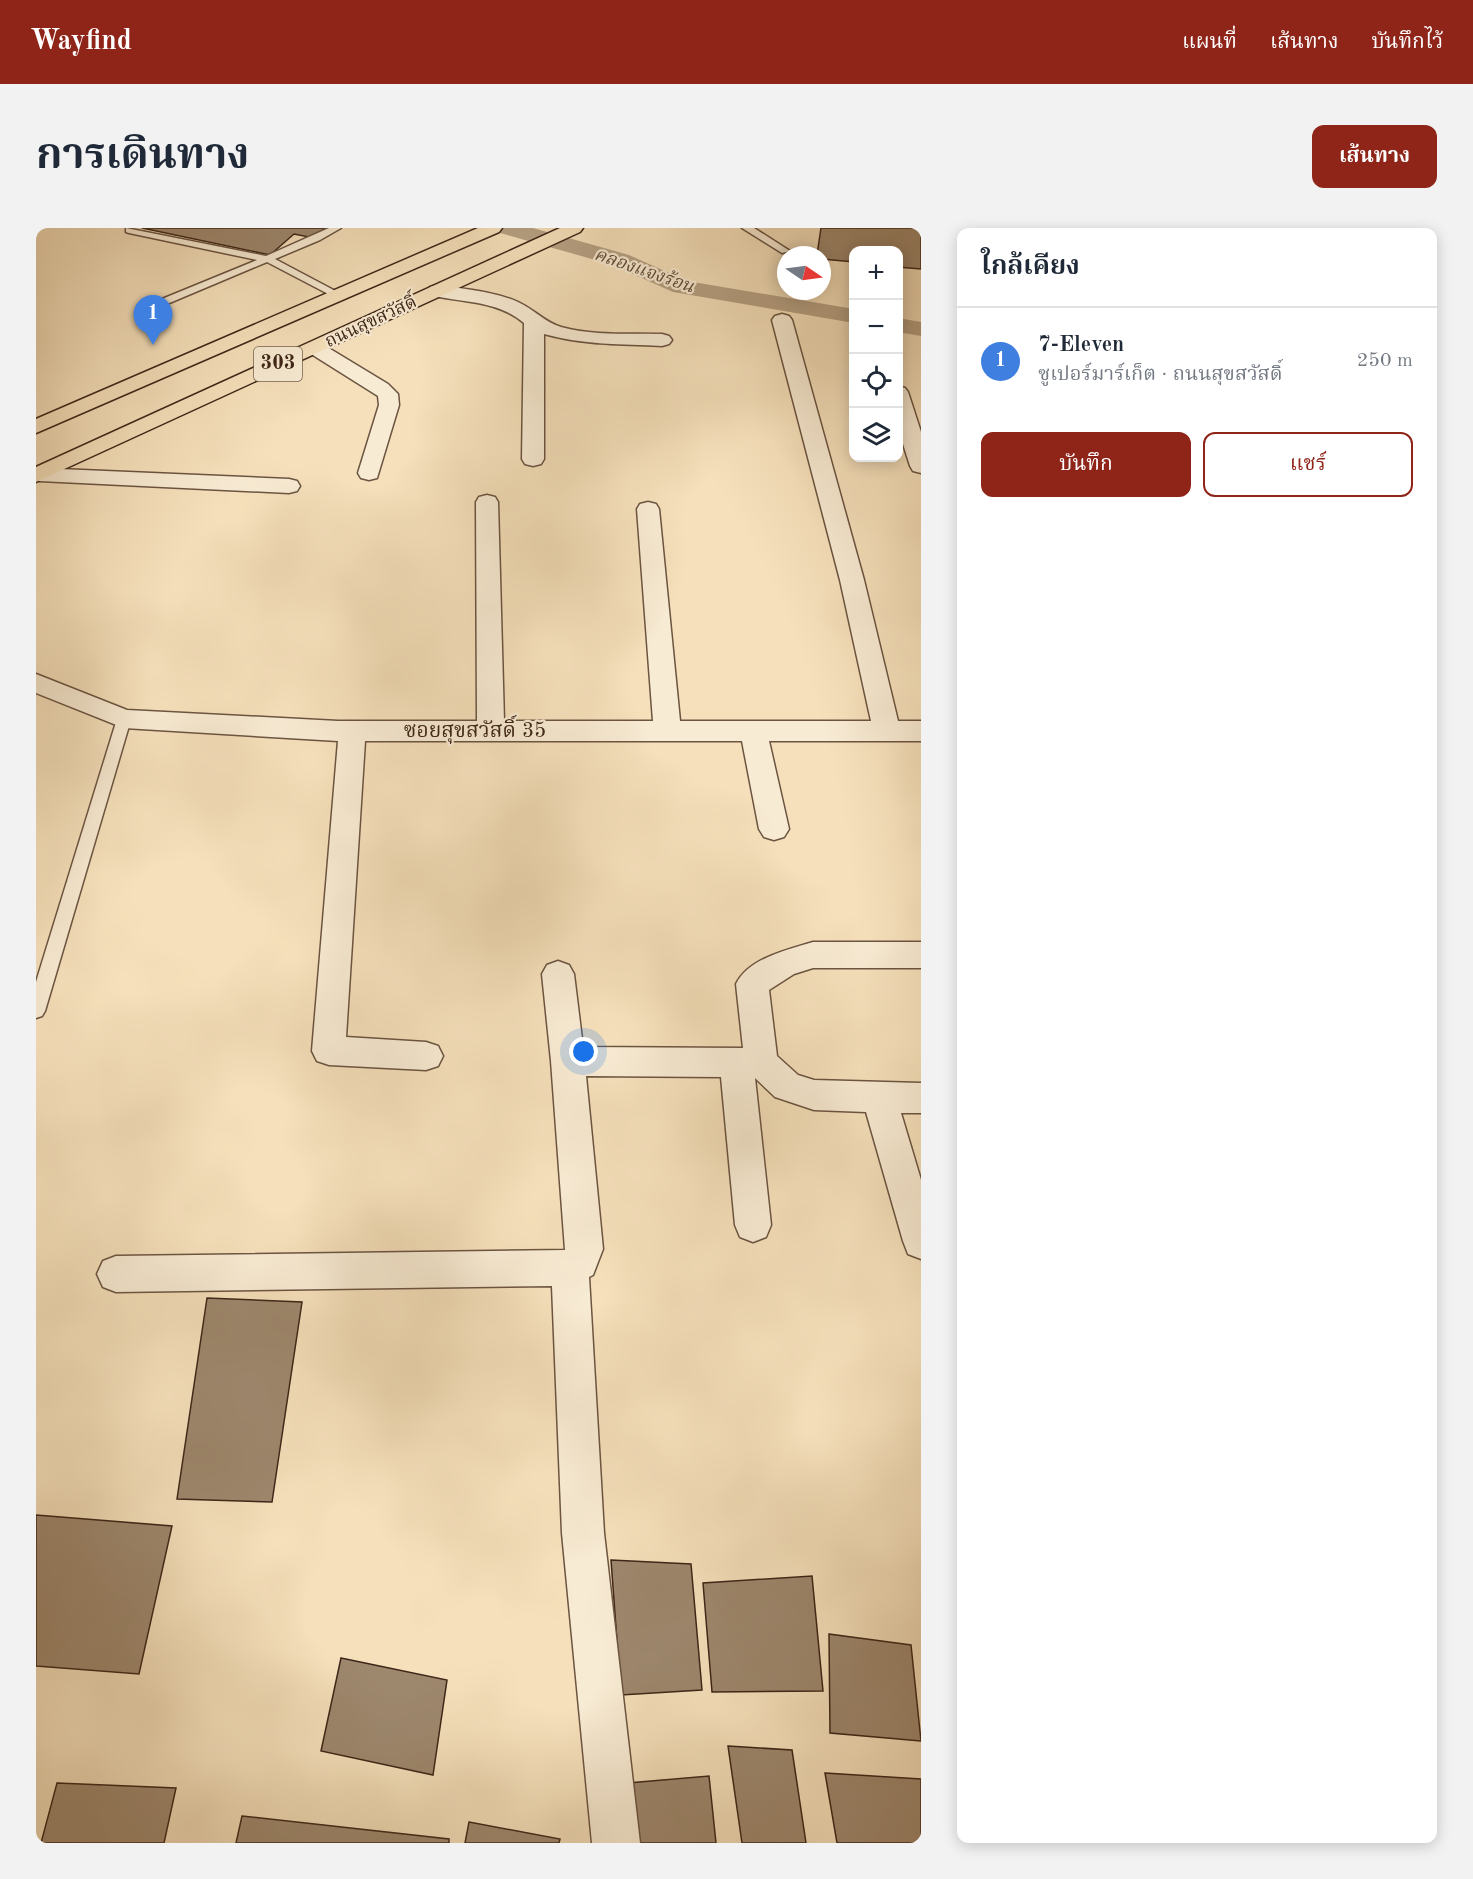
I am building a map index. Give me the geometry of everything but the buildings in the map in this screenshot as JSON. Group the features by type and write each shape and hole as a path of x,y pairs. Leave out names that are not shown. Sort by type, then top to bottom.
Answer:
{"main road":[{"name":"ถนนสุขสวัสดิ์","path":"36,427 493,228"},
{"name":"ถนนสุขสวัสดิ์","path":"37,474 569,230"}],"street":[{"path":"437,291 487,299 518,309 534,322 548,329 571,335 663,340"},
{"path":"782,320 852,580 887,731"},
{"path":"533,459 534,322"},
{"path":"315,348 381,388 387,394 389,405 369,473"},
{"path":"903,390 921,389"},
{"path":"903,407 921,466"},
{"path":"37,474 289,486"},
{"path":"487,501 491,731"},
{"path":"648,509 667,731"},
{"name":"ซอยสุขสวัสดิ์ 35","path":"36,682 124,719 352,731 921,731"},
{"path":"352,731 329,1051 426,1056"},
{"path":"754,732 774,829"},
{"path":"753,1225 748,1063 752,984 784,964 813,955 921,955"},
{"path":"116,1274 570,1268 580,1262 584,1249 558,974"},
{"path":"568,1061 748,1063 787,1086 814,1095 921,1098"},
{"path":"879,1097 921,1242"},
{"path":"570,1268 583,1533 616,1843"}],"lane":[{"path":"144,310 268,259 336,228"},
{"path":"747,228 777,246"},
{"path":"129,230 268,259 339,295"},
{"path":"36,1011 124,719"}],"waterway":[{"name":"คลองแจงร้อน","path":"508,228 621,260 681,287 849,315"},
{"name":"คลองแจงร้อน","path":"903,326 921,329"}],"place":[{"name":"7-Eleven","path":"153,345"}]}
